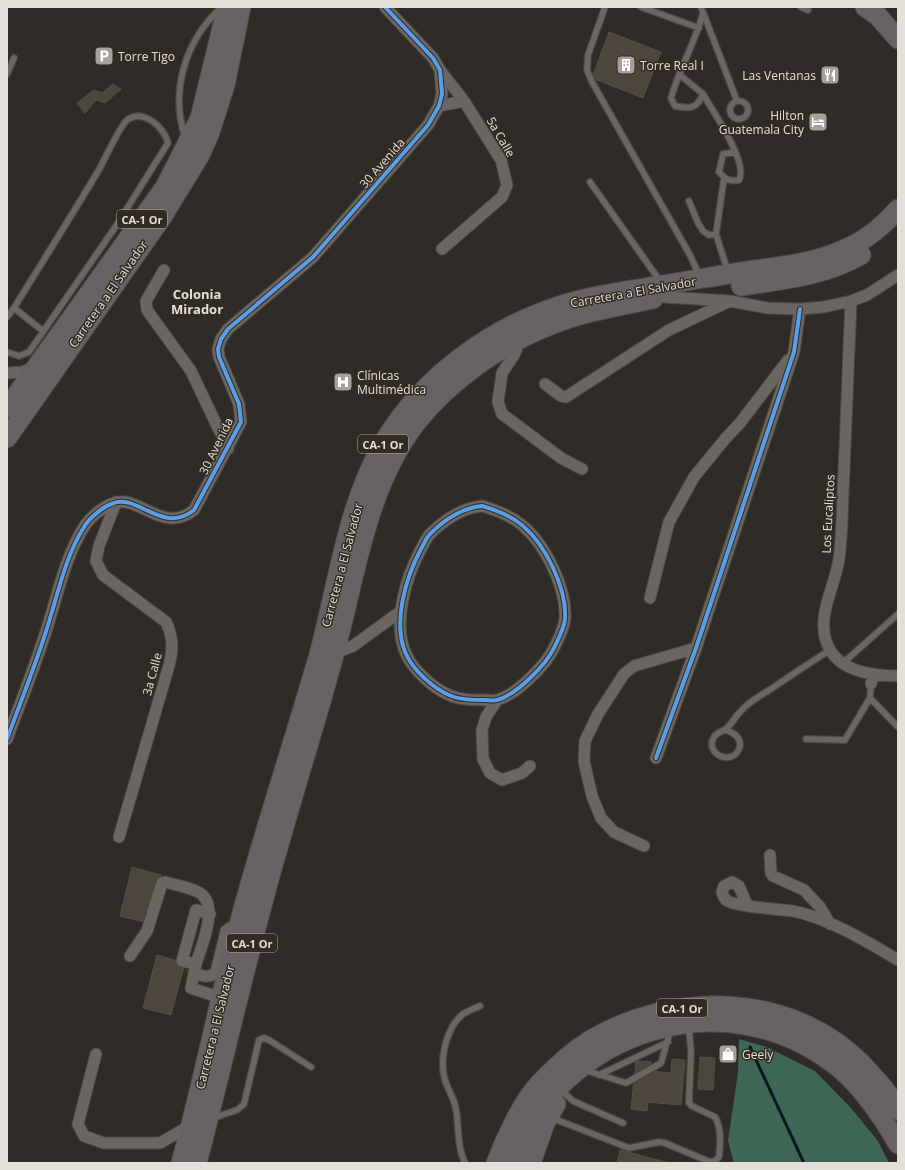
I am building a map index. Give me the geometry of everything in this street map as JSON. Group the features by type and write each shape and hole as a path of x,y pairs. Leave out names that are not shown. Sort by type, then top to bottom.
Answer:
{"highway":[{"name":"Carretera a El Salvador","path":"7,409 165,187 188,146 200,118 227,7"},
{"name":"Carretera a El Salvador","path":"7,438 162,217 200,155 210,132 223,91 241,7"},
{"path":"865,7 878,16 898,39"},
{"name":"Carretera a El Salvador","path":"181,1163 199,1122 335,653 373,505 390,464 416,423 446,391 468,373 502,358 520,340 550,325 701,279 800,263 844,250 883,227 898,209"},
{"name":"Carretera a El Salvador","path":"197,1163 199,1122 221,1001 220,976 238,929 321,647 354,514 383,443 402,414 434,379 479,344 524,320 554,307 589,297 778,280 817,273 858,257 875,247 898,229"},
{"name":"CA-1 Or","path":"496,1163 515,1120 533,1092 558,1066 591,1040 622,1024 657,1013 690,1007 725,1005 757,1008 787,1017 812,1027 850,1052 891,1096 898,1110"},
{"name":"CA-1 Or","path":"511,1163 524,1133 549,1098 577,1070 603,1051 638,1035 743,1024 762,1028 802,1044 839,1068 862,1091 883,1118 898,1144"},
{"path":"531,1163 549,1116 577,1070"},
{"path":"520,1163 524,1133"}],"street":[{"name":"30 Avenida","path":"116,502 128,503 165,517 177,519 184,517 194,510 228,449 241,422 241,412 219,357 218,349 221,339 238,320 313,257 428,125 439,106 442,94 440,70 433,58 385,7"},
{"name":"5a Calle","path":"440,70 464,101 501,160 507,185 502,197 442,248"},
{"path":"439,106 464,101"},
{"path":"164,270 146,301 147,310 150,318 191,372 228,449"},
{"path":"663,291 767,308 800,309 824,307 851,302 867,295 898,275"},
{"path":"545,384 561,396 566,397 669,330 730,301"},
{"name":"Los Eucaliptos","path":"830,650 826,638 824,615 839,559 851,302"},
{"path":"656,758 696,648 794,352 800,309"},
{"path":"650,598 668,522 694,477 725,438 740,423 794,352"},
{"path":"502,358 502,373 498,402 502,414 561,458 582,469"},
{"path":"7,373 23,372 38,365"},
{"path":"7,738 49,622 64,567 84,526 105,507 116,502"},
{"name":"3a Calle","path":"116,502 99,546 96,561 103,575 166,622 172,633 173,643 171,659 119,837"},
{"path":"482,506 496,510 523,526 554,568 561,595 565,620 552,652 536,673 511,693 497,700 462,698 450,695 432,684 418,671 406,655 402,641 401,611 408,579 414,562 429,534 456,512 482,506"},
{"path":"335,653 353,646 401,611"},
{"path":"644,846 614,832 601,818 592,796 584,761 585,742 598,714 624,674 634,666 696,648"},
{"path":"830,650 843,663 872,679 898,676"},
{"path":"497,700 486,717 482,730 483,759 490,773 502,780 522,773 530,766"},
{"path":"770,855 771,873 773,876 804,890 820,907 830,924"},
{"path":"130,956 148,931 162,883 165,882 199,892 207,900 210,914 191,988 212,995 221,1001"},
{"path":"747,905 795,912 830,924 862,939 898,960"},
{"path":"210,914 196,910 182,961 207,977 220,976"},
{"path":"96,1054 78,1124 84,1136 104,1143 160,1142 199,1122"}],"lane":[{"path":"188,146 182,129 179,108 180,86 184,66 191,48 201,30 222,7"},
{"path":"605,7 588,55 587,70 592,82 690,255 701,279"},
{"path":"641,7 699,28"},
{"path":"801,7 808,10"},
{"path":"702,10 699,28 671,98 675,106 690,109 696,106 703,94"},
{"path":"702,10 737,101"},
{"path":"7,74 14,58"},
{"path":"680,75 703,94 731,142 735,152 742,170 739,180 733,181 724,178 718,172 723,154 735,152"},
{"path":"7,317 14,308 127,121 137,116 153,121 165,133 168,143 116,226 29,352 19,356 7,352"},
{"path":"724,178 716,234 728,274"},
{"path":"590,182 663,291"},
{"path":"689,201 703,231 709,235 716,234"},
{"path":"14,308 43,331"},
{"path":"843,663 898,614"},
{"path":"726,730 732,731 737,736 740,742 739,749 729,758 722,758 716,755 713,749 712,742 714,736 719,732 726,730 745,705 830,650"},
{"path":"806,739 845,740 870,698 872,679"},
{"path":"870,698 898,727"},
{"path":"465,1163 459,1145 459,1126 456,1106 444,1079 444,1055 450,1032 463,1014 480,1006"},
{"path":"577,1070 626,1083 661,1063 676,1030"},
{"path":"599,1075 676,1030"},
{"path":"549,1116 629,1148 659,1142 665,1143 710,1162 715,1161 719,1157 720,1140 718,1120 715,1117 692,1106 690,1103 691,1052 676,1030"},
{"path":"199,1122 237,1110 244,1104 259,1040 264,1038 268,1040 311,1067"},
{"path":"563,1092 573,1101 623,1123"}],"path":[{"path":"7,409 28,426"},
{"path":"209,1029 238,1037"}],"green space":[{"path":"739,1039 767,1047 815,1071 851,1108 878,1141 889,1163 734,1163 728,1141 738,1072"}],"building":[{"name":"Torre Real I","path":"609,32 661,52 643,98 592,78"},
{"path":"113,84 121,89 105,103 96,100 85,113 77,103 94,90 102,93"},
{"path":"132,867 161,875 148,923 120,916"},
{"path":"157,955 185,963 171,1015 143,1008"},
{"path":"700,1057 715,1058 713,1090 698,1089"},
{"path":"672,1059 685,1060 681,1105 648,1102 647,1111 631,1109 636,1061 651,1062 650,1071 671,1073"},
{"path":"620,1150 669,1163 617,1163"}],"waterway":[{"path":"750,1047 804,1163"}],"cycle path":[{"path":"7,739 41,646 68,559 84,527 98,512 114,503 123,502 132,504 161,516 172,518 183,517 194,510 241,422 239,404 219,357 218,349 221,339 228,329 313,257 428,125 439,106 442,94 440,70 433,58 385,7"},
{"path":"656,758 696,648 794,352 800,309"},
{"path":"482,506 498,511 513,519 531,534 547,556 553,568 559,581 565,607 565,619 562,630 550,655 537,671 521,686 505,697 497,700 471,700 458,698 443,692 430,683 418,672 409,660 402,642 400,628 406,586 415,560 427,537 454,515 467,509 482,506"}],"place":[{"name":"Torre Tigo","path":"104,56"},
{"name":"Torre Real I","path":"626,65"},
{"name":"Las Ventanas","path":"830,75"},
{"name":"Hilton Guatemala City","path":"818,122"},
{"name":"Clínicas Multimédica","path":"343,382"},
{"name":"Geely","path":"728,1054"}],"district":[{"name":"Colonia Mirador","path":"197,302"}]}
